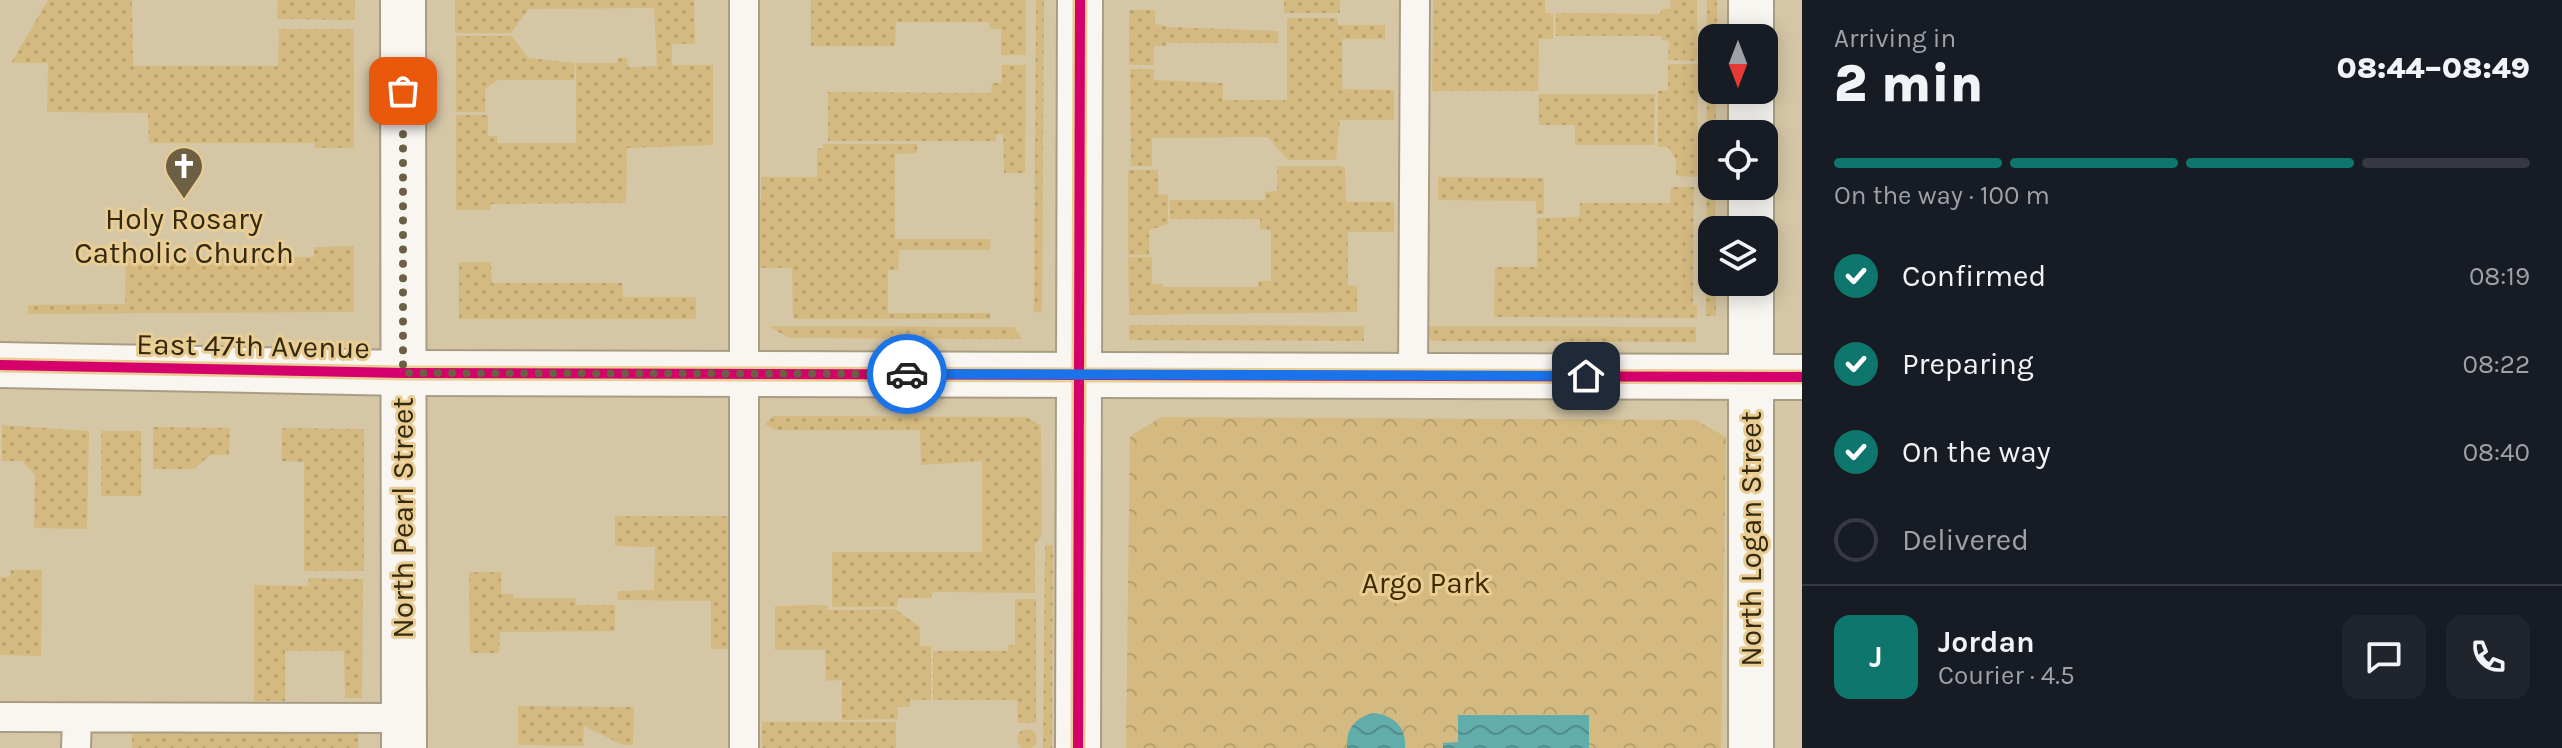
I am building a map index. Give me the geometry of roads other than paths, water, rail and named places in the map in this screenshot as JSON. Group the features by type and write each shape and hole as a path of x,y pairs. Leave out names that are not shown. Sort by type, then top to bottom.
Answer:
{"street":[{"name":"North Pearl Street","path":"403,0 404,733"},
{"path":"1078,748 1080,0"},
{"path":"1751,0 1751,24"},
{"name":"North Logan Street","path":"1751,296 1751,748"},
{"name":"East 47th Avenue","path":"0,365 403,373 1802,377"}],"lane":[{"path":"744,0 744,748"},
{"path":"1413,376 1415,0"},
{"path":"0,717 404,733"},
{"path":"76,748 77,718"}],"water":[{"path":"1374,713 1388,716 1398,724 1404,734 1405,748 1347,748 1353,725 1362,717"},
{"path":"1458,715 1589,715 1589,748 1443,748 1443,743 1458,742"}],"place":[{"name":"Holy Rosary Catholic Church","path":"184,200"}],"park label":[{"name":"Argo Park","path":"1426,583"}]}
